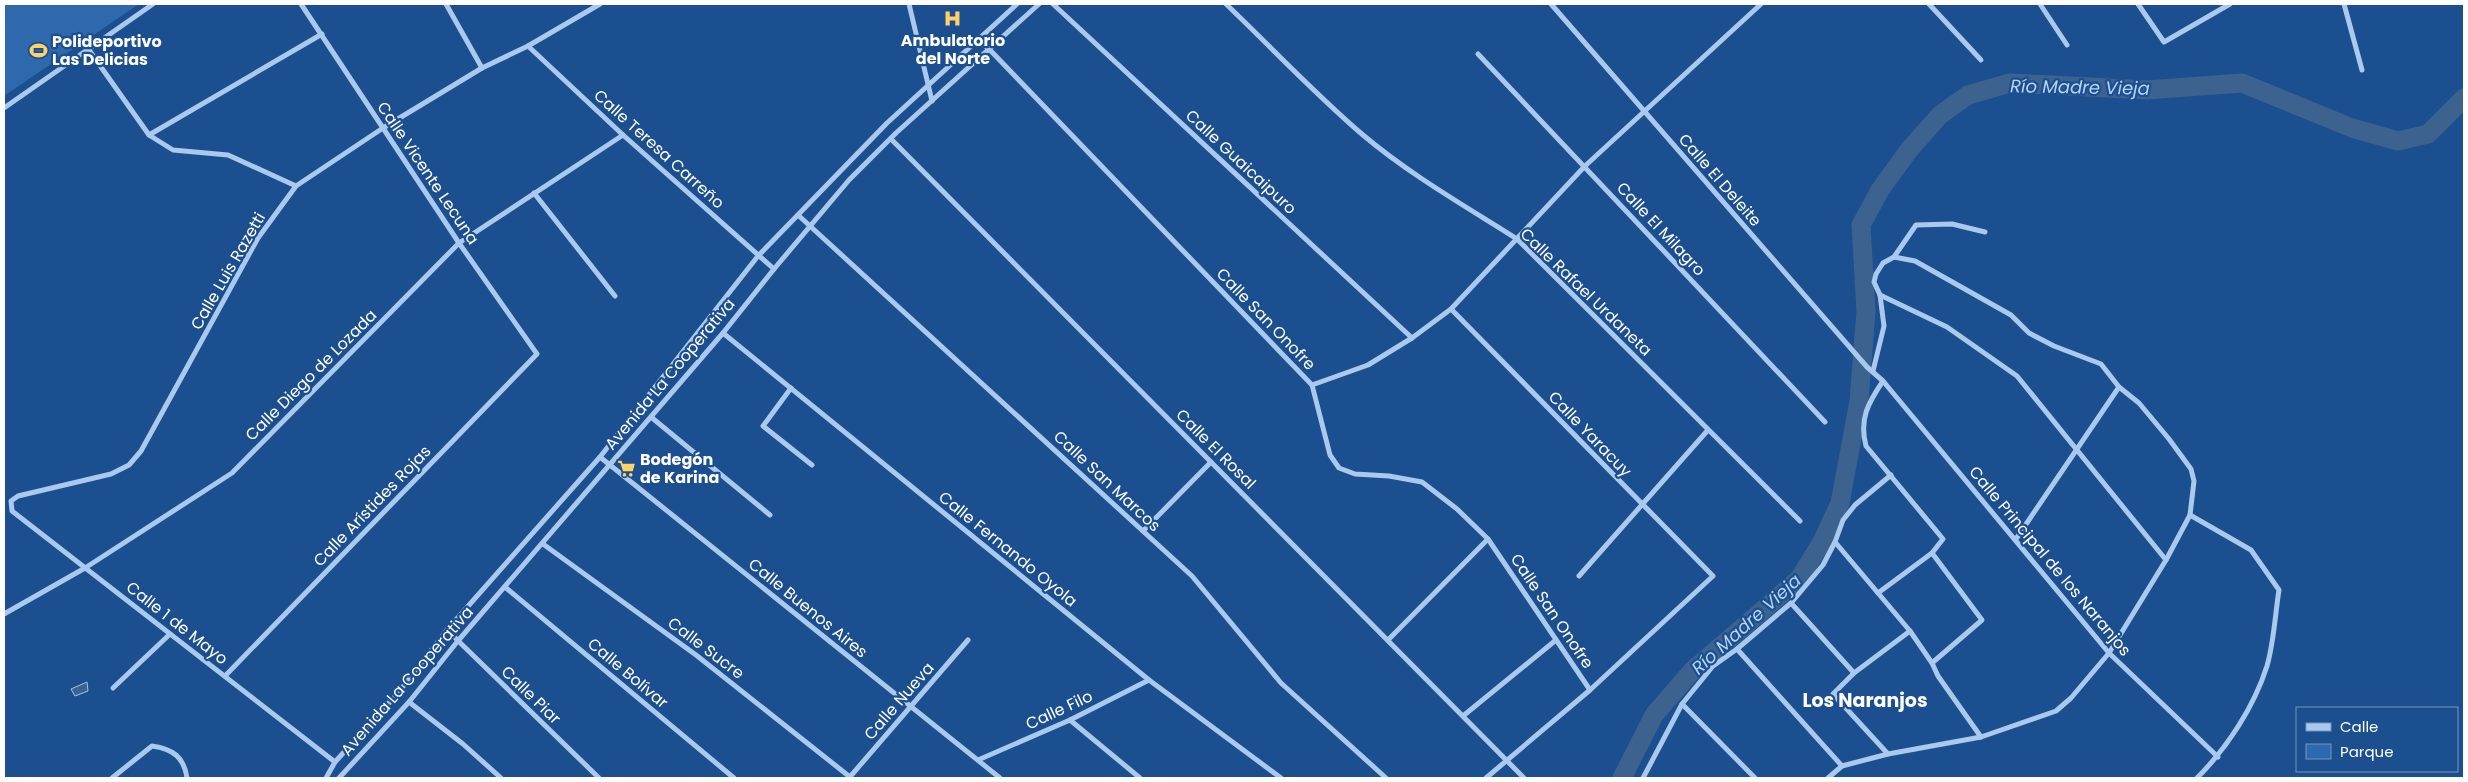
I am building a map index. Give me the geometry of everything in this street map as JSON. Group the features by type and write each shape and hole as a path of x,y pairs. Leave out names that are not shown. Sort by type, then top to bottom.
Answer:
{"street":[{"path":"4,108 153,4"},
{"name":"Calle Vicente Lecuna","path":"301,4 459,243 537,354"},
{"path":"446,4 482,68"},
{"name":"Calle Luis Razetti","path":"11,501 18,496 111,474 129,466 141,451 258,238 296,186 383,128 482,68 528,46 600,4"},
{"path":"909,4 932,101"},
{"name":"Avenida La Cooperativa","path":"327,776 334,762 398,694 446,630 600,458 758,256 886,123 1017,4"},
{"name":"Avenida La Cooperativa","path":"337,778 409,702 458,642 723,333 774,269 850,180 891,138 1039,4"},
{"name":"Calle Guaicaipuro","path":"1053,4 1412,338"},
{"name":"Calle Rafael Urdaneta","path":"1226,4 1363,135 1426,182 1478,212 1517,239 1800,521"},
{"name":"Calle El Deleite","path":"1551,4 1856,354 1873,371"},
{"path":"1312,385 1368,365 1412,338 1451,309 1584,166 1761,4"},
{"path":"1929,4 1982,60"},
{"path":"2040,4 2067,45"},
{"path":"2138,4 2164,42 2230,4"},
{"path":"2344,4 2362,70"},
{"path":"148,135 322,34"},
{"name":"Calle San Onofre","path":"978,40 989,49 1312,385 1330,455 1339,468 1355,474 1389,476 1422,482 1457,509 1488,539 1590,690"},
{"name":"Calle Teresa Carreño","path":"528,46 623,135 774,269"},
{"path":"89,50 148,135 173,150 228,155 296,186"},
{"name":"Calle El Milagro","path":"1478,54 1825,422"},
{"name":"Calle Diego de Lozada","path":"4,614 85,568 232,473 459,243 623,135"},
{"name":"Calle El Rosal","path":"891,138 1524,778"},
{"path":"534,193 615,296"},
{"name":"Calle San Marcos","path":"798,215 1192,576 1280,683 1386,778"},
{"path":"1873,371 1884,326 1880,295 1874,282 1882,263 1894,257 1916,225 1952,224 1985,232"},
{"path":"1828,778 1842,766 1888,754 1981,737 2056,712 2071,698 2109,653 2166,560 2190,515 2194,481 2191,469 2139,403 2119,387 2101,364 2054,346 2029,333 2011,315 1914,261 1894,257"},
{"path":"1880,295 1948,327 2017,376 2166,560"},
{"name":"Calle Yaracuy","path":"1451,309 1713,576 1590,690"},
{"name":"Calle Fernando Oyola","path":"723,333 1149,680 1282,778"},
{"name":"Calle Arístides Rojas","path":"225,676 537,354"},
{"name":"Calle Principal de los Naranjos","path":"1873,371 2016,539 2109,653 2218,757"},
{"path":"1878,593 1932,553 1943,541 1943,536 1866,446 1862,429 1870,399 1883,381"},
{"path":"2016,539 2119,387"},
{"path":"790,388 763,426 812,465"},
{"path":"651,416 770,515"},
{"path":"1579,576 1708,430"},
{"name":"Calle Buenos Aires","path":"600,458 1000,778"},
{"path":"1143,530 1211,462"},
{"path":"1644,778 1682,704 1713,666 1737,649 1791,602 1823,565 1835,542 1843,520 1855,505 1891,475"},
{"name":"Calle 1 de Mayo","path":"11,501 12,511 334,762"},
{"path":"2190,515 2252,550 2279,590 2267,666 2250,704 2218,757 2197,778"},
{"path":"1388,640 1488,539"},
{"path":"1835,542 1910,631 1932,663 1938,676 1981,737"},
{"name":"Calle Sucre","path":"543,544 696,655 849,778"},
{"path":"1932,553 1982,620 1932,663"},
{"name":"Calle Bolívar","path":"505,587 734,778"},
{"path":"1791,602 1854,673"},
{"name":"Calle Piar","path":"446,630 599,778"},
{"path":"1888,754 1833,694 1854,673 1910,631"},
{"path":"113,688 170,634"},
{"name":"Calle Nueva","path":"849,778 968,640"},
{"path":"1463,716 1556,640"},
{"path":"1737,649 1842,766"},
{"name":"Calle Filo","path":"978,760 1070,720 1149,680"},
{"path":"1486,778 1590,690"},
{"path":"409,702 463,744 501,778"},
{"path":"1682,704 1755,778"},
{"path":"1070,720 1140,778"},
{"path":"112,778 152,746 174,753 182,759 187,778"},
{"path":"327,776 337,778"}],"green space":[{"name":"Polideportivo Las Delicias","path":"4,4 139,4 4,96"}],"shaded area":[{"path":"87,682 88,691 75,696 71,689"}],"waterway":[{"name":"Río Madre Vieja","path":"1622,778 1654,715 1692,671 1799,579 1822,542 1840,503 1859,401 1866,311 1861,225 1880,190 1909,150 1940,115 1968,95 2010,83 2146,90 2242,83 2352,128 2398,141 2428,134 2464,98"}],"place":[{"name":"Ambulatorio del Norte","path":"953,19"},
{"name":"Polideportivo Las Delicias","path":"38,50"},
{"name":"Bodegón de Karina","path":"626,468"}],"district":[{"name":"Los Naranjos","path":"1865,700"}]}
